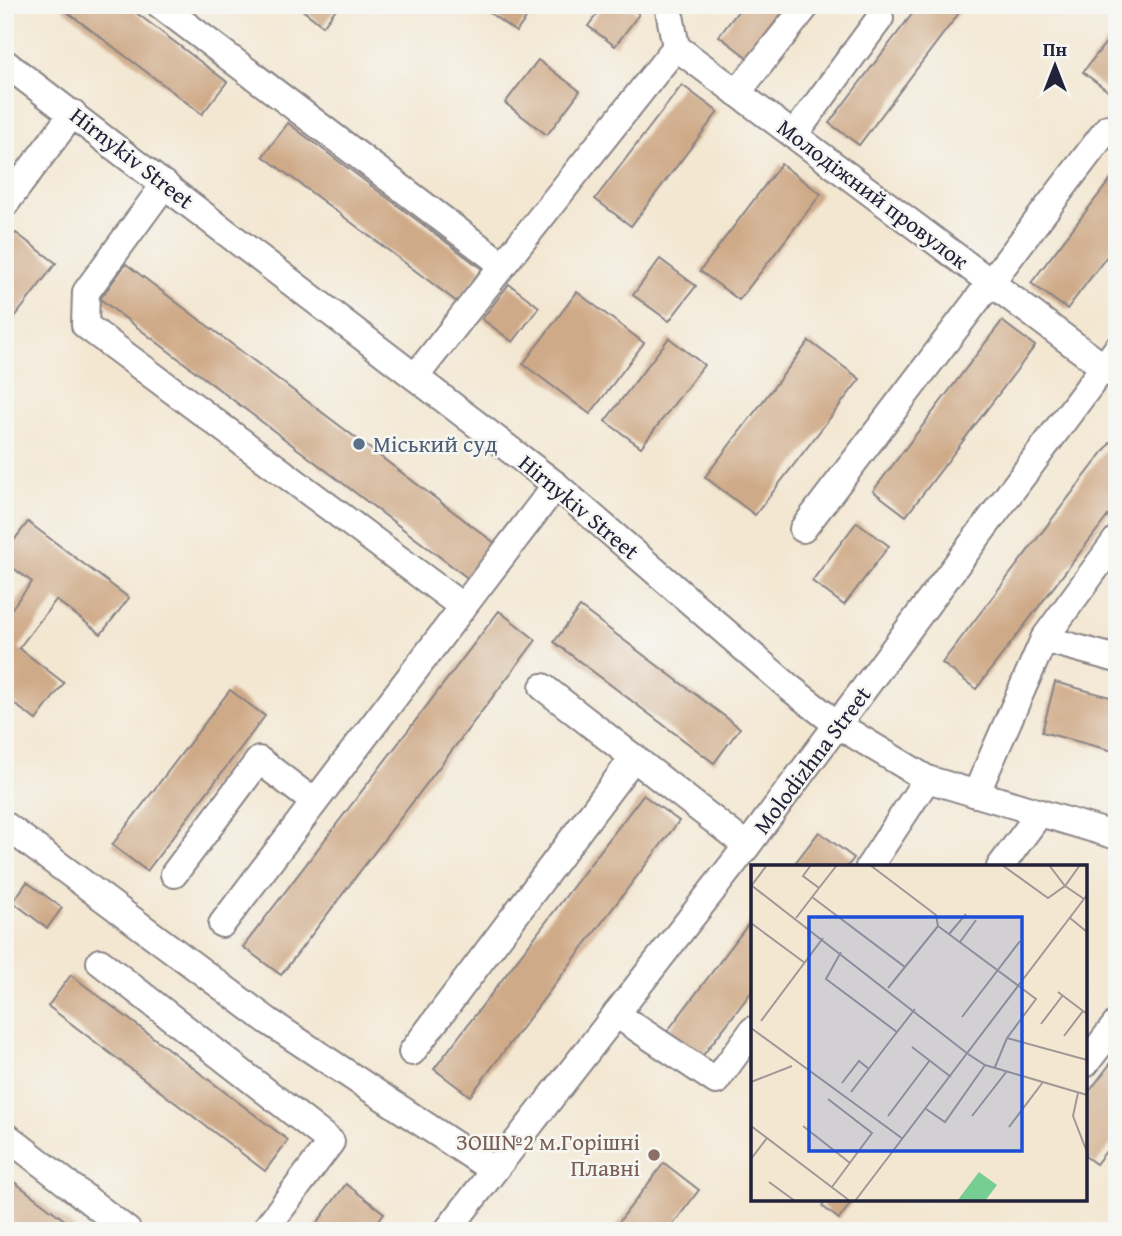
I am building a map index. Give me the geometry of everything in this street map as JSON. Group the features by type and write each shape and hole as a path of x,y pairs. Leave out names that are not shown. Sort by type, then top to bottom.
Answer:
{"street":[{"path":"160,5 503,265"},
{"path":"415,377 676,47 668,5"},
{"path":"737,93 807,5"},
{"path":"794,135 880,18"},
{"name":"Молодіжний провулок","path":"676,47 990,281 1112,364"},
{"name":"Hirnykiv Street","path":"5,63 556,485 790,688 838,725 927,779 1117,836"},
{"path":"5,204 73,113"},
{"path":"803,529 1108,128"},
{"path":"165,184 86,292 85,325 463,607"},
{"name":"Molodizhna Street","path":"447,1231 747,846 1112,364"},
{"path":"222,924 556,485"},
{"path":"976,794 1044,639 1117,539"},
{"path":"1044,639 1117,659"},
{"path":"543,687 747,846"},
{"path":"412,1052 634,757"},
{"path":"174,874 259,760 314,803"},
{"path":"870,865 927,779"},
{"path":"1001,865 1040,813"},
{"path":"5,825 268,1021 494,1170"},
{"path":"100,962 331,1142 264,1231"},
{"path":"616,1014 716,1081 751,1033"},
{"path":"1087,1061 1117,1023"},
{"path":"5,1135 128,1231"}],"building":[{"path":"58,5 126,5 227,82 202,114"},
{"path":"296,5 339,5 323,26"},
{"path":"497,5 536,5 516,32 490,13"},
{"path":"604,5 627,5 639,14 615,46 588,26"},
{"path":"743,5 788,5 748,58 719,36"},
{"path":"919,5 965,5 859,145 829,123"},
{"path":"1117,28 1117,98 1083,72"},
{"path":"538,60 580,91 547,135 505,103"},
{"path":"682,85 718,112 631,226 595,199"},
{"path":"288,123 482,269 457,302 263,156"},
{"path":"781,164 821,194 739,300 700,271"},
{"path":"1117,171 1117,243 1067,309 1031,283"},
{"path":"16,233 56,263 5,330 5,247"},
{"path":"660,259 696,286 669,321 633,295"},
{"path":"126,264 496,544 469,579 100,299"},
{"path":"509,284 539,307 513,342 482,319"},
{"path":"577,292 644,343 590,414 523,364"},
{"path":"1002,321 1035,346 906,516 873,491"},
{"path":"669,338 704,365 641,447 605,421"},
{"path":"809,341 860,379 755,515 705,477"},
{"path":"1117,434 1117,504 976,689 942,663"},
{"path":"28,522 129,598 101,634 56,600 19,648 64,683 36,720 5,697 5,617 32,582 5,562 5,552"},
{"path":"857,522 889,546 844,605 812,581"},
{"path":"580,607 740,728 714,763 554,642"},
{"path":"499,611 536,640 281,975 243,947"},
{"path":"1055,682 1117,699 1117,752 1042,732"},
{"path":"230,690 265,716 147,871 112,845"},
{"path":"643,795 679,821 470,1096 434,1069"},
{"path":"819,832 854,858 849,865 794,865"},
{"path":"27,882 62,908 47,928 13,902"},
{"path":"751,921 751,993 700,1059 666,1033"},
{"path":"71,975 288,1140 265,1171 48,1006"},
{"path":"1117,1055 1117,1137 1096,1164 1087,1157 1087,1094"},
{"path":"664,1163 699,1190 668,1231 612,1231"},
{"path":"5,1175 79,1231 5,1229"},
{"path":"346,1184 384,1213 371,1231 311,1231"},
{"path":"826,1201 852,1201 839,1219 822,1206"}],"place":[{"name":"Міський суд","path":"359,444"},
{"name":"ЗОШ№2 м.Горішні Плавні","path":"654,1155"}]}
